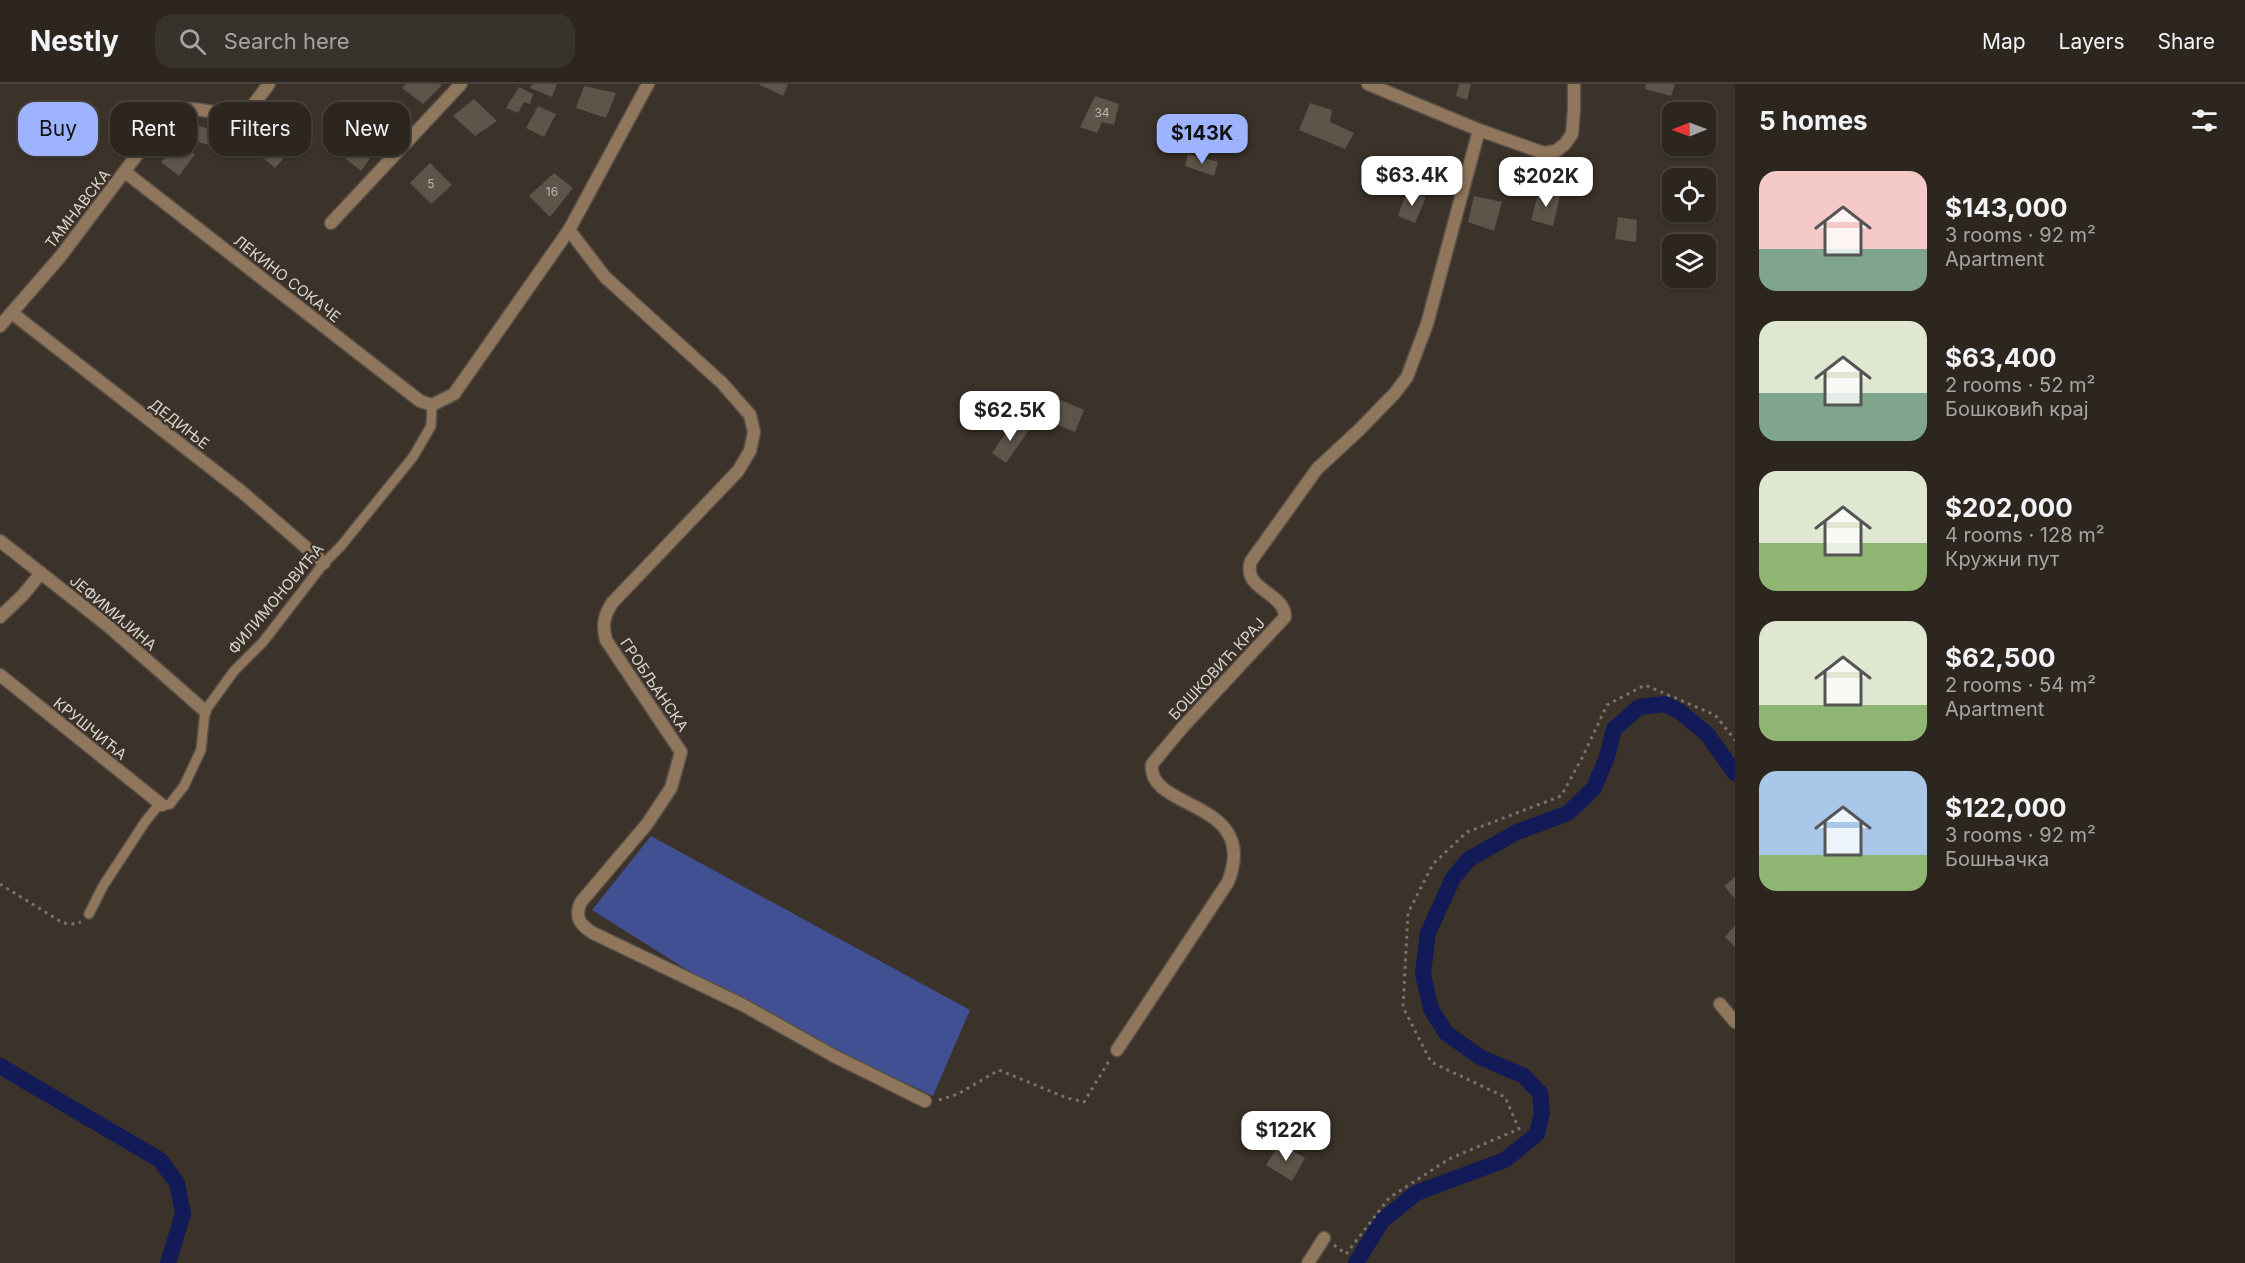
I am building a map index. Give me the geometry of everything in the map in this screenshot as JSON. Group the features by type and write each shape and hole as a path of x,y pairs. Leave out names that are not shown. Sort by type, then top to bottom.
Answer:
{"street":[{"name":"ТАМНАВСКА","path":"0,326 60,257 167,115 178,109 192,108 240,115 250,109 269,84"},
{"path":"330,223 461,84"},
{"path":"432,405 454,394 569,230 648,84"},
{"path":"1368,84 1479,130 1544,153 1556,151 1572,134 1575,109 1574,84"},
{"name":"БОШКОВИЋ КРАЈ","path":"1117,1050 1228,882 1234,867 1235,851 1229,834 1212,816 1161,788 1152,775 1152,764 1182,728 1285,617 1281,604 1250,577 1251,561 1317,469 1395,393 1407,376 1427,324 1479,130"},
{"name":"ЛЕКИНО СОКАЧЕ","path":"126,172 420,401 432,405"},
{"name":"ГРОБЉАНСКА","path":"569,230 605,277 722,383 750,415 754,432 750,451 738,471 612,603 605,614 603,626 606,640 681,752 671,788 648,824 581,902 578,919 593,933 743,1005 834,1056 925,1101"},
{"name":"ДЕДИЊЕ","path":"12,313 242,492 324,563"},
{"name":"ЈЕФИМИЈИНА","path":"0,541 107,626 205,711"},
{"path":"0,616 23,595 40,573"},
{"name":"КРУШЧИЋА","path":"0,675 162,805"},
{"path":"1720,1005 1735,1022"},
{"path":"1308,1263 1324,1238"}],"lane":[{"name":"ФИЛИМОНОВИЋА","path":"205,711 234,671 263,642 324,563 342,546 413,457 430,426 432,405"},
{"path":"89,914 124,852 153,811 162,805 170,804 176,798 201,750 205,711"}],"path":[{"path":"1324,1238 1346,1254 1389,1197 1449,1159 1519,1129 1505,1097 1431,1062 1403,1007 1408,913 1432,864 1467,832 1561,796 1607,705 1645,685 1715,715 1735,740"},
{"path":"0,884 63,923 79,923 89,914"},
{"path":"925,1101 958,1094 999,1070 1067,1098 1084,1102 1117,1050"}],"shaded area":[{"path":"651,836 970,1010 933,1096 743,1005 592,910"}],"building":[{"path":"406,84 442,85 423,104 402,88"},
{"path":"532,84 557,84 552,97 530,88"},
{"path":"758,84 788,84 783,96"},
{"path":"1459,84 1471,84 1467,100 1456,96"},
{"path":"1646,84 1675,84 1671,96 1645,89"},
{"path":"584,86 616,93 606,118 576,108"},
{"path":"519,87 533,94 530,104 524,102 518,113 506,108"},
{"path":"1095,96 1119,104 1114,125 1102,122 1097,133 1080,127"},
{"path":"474,99 497,121 475,136 453,116"},
{"path":"1310,103 1332,110 1330,122 1354,133 1345,149 1299,130"},
{"path":"538,106 556,114 544,137 526,128"},
{"path":"197,125 209,129 209,145 197,142"},
{"path":"1188,154 1218,162 1214,176 1185,166"},
{"path":"167,156 194,156 179,176 161,162"},
{"path":"261,156 285,156 275,168"},
{"path":"342,156 372,156 361,171"},
{"path":"430,163 452,185 431,204 410,183"},
{"path":"554,173 573,188 550,217 529,196"},
{"path":"1407,191 1426,197 1415,223 1398,216"},
{"path":"1539,191 1560,196 1553,226 1531,220"},
{"path":"1474,196 1502,202 1494,231 1468,222"},
{"path":"1618,217 1637,220 1636,242 1615,239"},
{"path":"1061,400 1084,410 1075,432 1051,422"},
{"path":"1015,420 1029,430 1006,463 992,453"},
{"path":"1735,877 1735,899 1724,886"},
{"path":"1735,925 1735,947 1725,937"},
{"path":"1280,1143 1305,1158 1292,1181 1266,1165"}],"waterway":[{"path":"1356,1263 1382,1221 1416,1193 1505,1160 1537,1134 1542,1113 1540,1093 1524,1076 1480,1057 1446,1033 1431,1009 1423,974 1428,933 1453,878 1469,859 1517,832 1568,813 1594,788 1607,757 1614,729 1639,707 1665,704 1679,711 1707,734 1735,773"},
{"path":"0,1066 160,1160 177,1183 183,1214 168,1263"}]}
